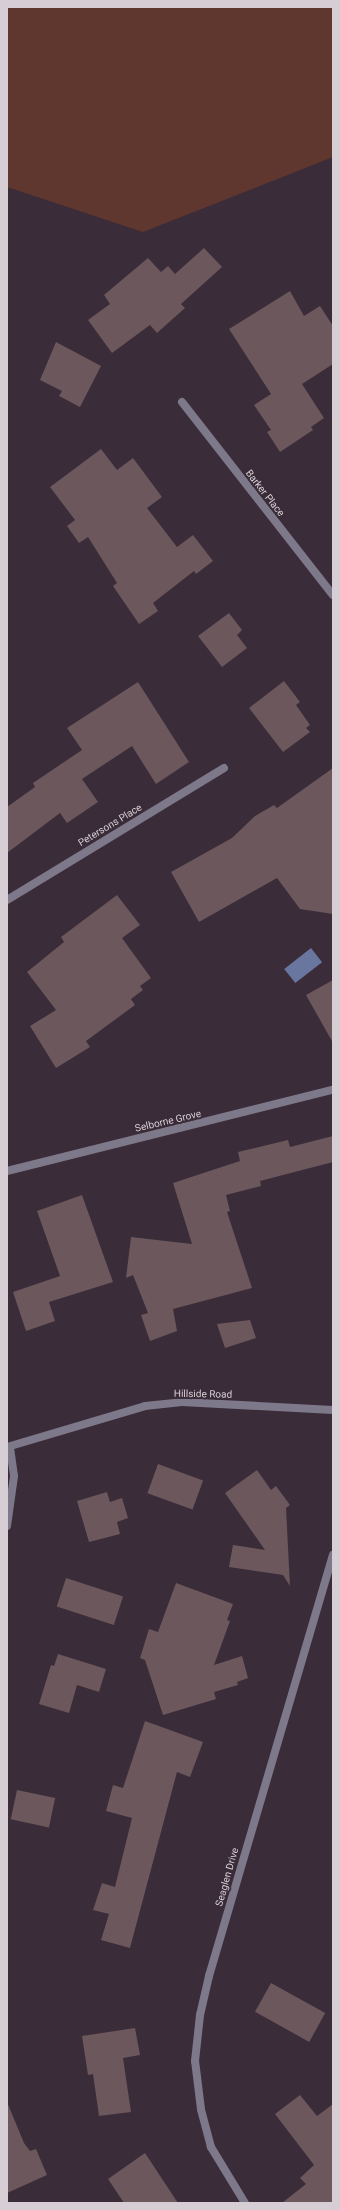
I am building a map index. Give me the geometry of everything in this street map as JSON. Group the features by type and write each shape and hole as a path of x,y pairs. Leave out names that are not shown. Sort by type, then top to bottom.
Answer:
{"street":[{"name":"Barker Place","path":"182,402 333,596"},
{"name":"Petersons Place","path":"7,900 224,768"},
{"name":"Selborne Grove","path":"7,1171 333,1090"},
{"name":"Hillside Road","path":"8,1447 145,1406 182,1402 333,1410"},
{"path":"7,1526 14,1476 8,1447"},
{"name":"Seaglen Drive","path":"245,2203 211,2147 201,2109 195,2061 200,2015 211,1968 333,1555"}],"shaded area":[{"path":"7,7 333,7 333,157 143,232 7,187"}],"water":[{"path":"311,948 322,962 295,983 284,969"}],"building":[{"path":"204,248 222,267 181,304 185,308 157,333 150,325 112,353 88,320 110,304 104,295 148,258 161,272 168,266 175,274"},
{"path":"290,291 304,316 320,306 333,326 333,364 302,384 324,418 311,427 313,430 280,452 267,432 271,430 254,405 271,394 229,329"},
{"path":"56,342 101,366 80,407 59,396 62,391 40,380"},
{"path":"101,449 117,470 133,458 162,497 147,508 177,547 193,535 213,561 196,574 194,571 153,603 158,611 139,624 113,586 117,583 88,537 79,543 67,526 75,520 50,487"},
{"path":"229,613 242,630 237,635 247,648 222,667 198,636"},
{"path":"284,681 300,702 296,705 310,725 306,728 310,732 283,752 249,708"},
{"path":"138,682 189,762 156,784 132,746 82,779 98,802 67,823 60,813 7,853 7,807 35,787 33,783 82,750 67,728"},
{"path":"333,768 333,914 300,909 277,878 199,922 171,872 232,838 255,816 274,805 277,808"},
{"path":"117,895 140,925 122,938 151,978 140,986 143,990 131,999 135,1005 86,1041 90,1047 56,1068 30,1026 56,1010 27,972 64,942 61,937"},
{"path":"333,980 333,1043 306,995"},
{"path":"333,1136 333,1162 260,1181 261,1186 226,1195 230,1211 227,1212 252,1288 173,1309 177,1331 150,1341 141,1315 148,1313 133,1275 126,1278 131,1237 192,1244 173,1183 240,1161 238,1152 288,1140 290,1147"},
{"path":"82,1195 113,1282 49,1302 55,1321 26,1331 13,1292 60,1276 37,1211"},
{"path":"250,1320 256,1338 225,1348 217,1324"},
{"path":"158,1464 203,1480 193,1510 147,1493"},
{"path":"257,1470 271,1490 276,1486 290,1505 286,1508 290,1586 283,1575 229,1567 233,1545 265,1550 225,1493"},
{"path":"107,1492 110,1502 122,1498 128,1518 117,1522 120,1534 89,1542 77,1501"},
{"path":"66,1578 123,1597 114,1625 57,1607"},
{"path":"176,1583 233,1604 227,1620 230,1621 214,1665 242,1656 248,1678 237,1682 238,1685 214,1692 216,1699 163,1715 145,1660 140,1658 149,1629 158,1632"},
{"path":"58,1654 106,1669 99,1692 77,1685 69,1713 39,1704 51,1665 54,1666"},
{"path":"145,1721 203,1742 190,1777 177,1772 130,1948 101,1940 109,1914 93,1910 102,1883 115,1887 132,1818 106,1811 113,1785 123,1788"},
{"path":"17,1790 55,1798 49,1827 11,1819"},
{"path":"271,1983 325,2013 309,2042 255,2012"},
{"path":"135,2028 140,2055 123,2058 131,2112 99,2116 93,2074 88,2075 82,2036"},
{"path":"300,2095 317,2116 333,2104 333,2203 282,2203 306,2184 300,2178 314,2165 275,2114"},
{"path":"7,2102 24,2143 30,2151 36,2149 47,2175 7,2193"},
{"path":"145,2153 178,2203 124,2203 108,2179"}]}
